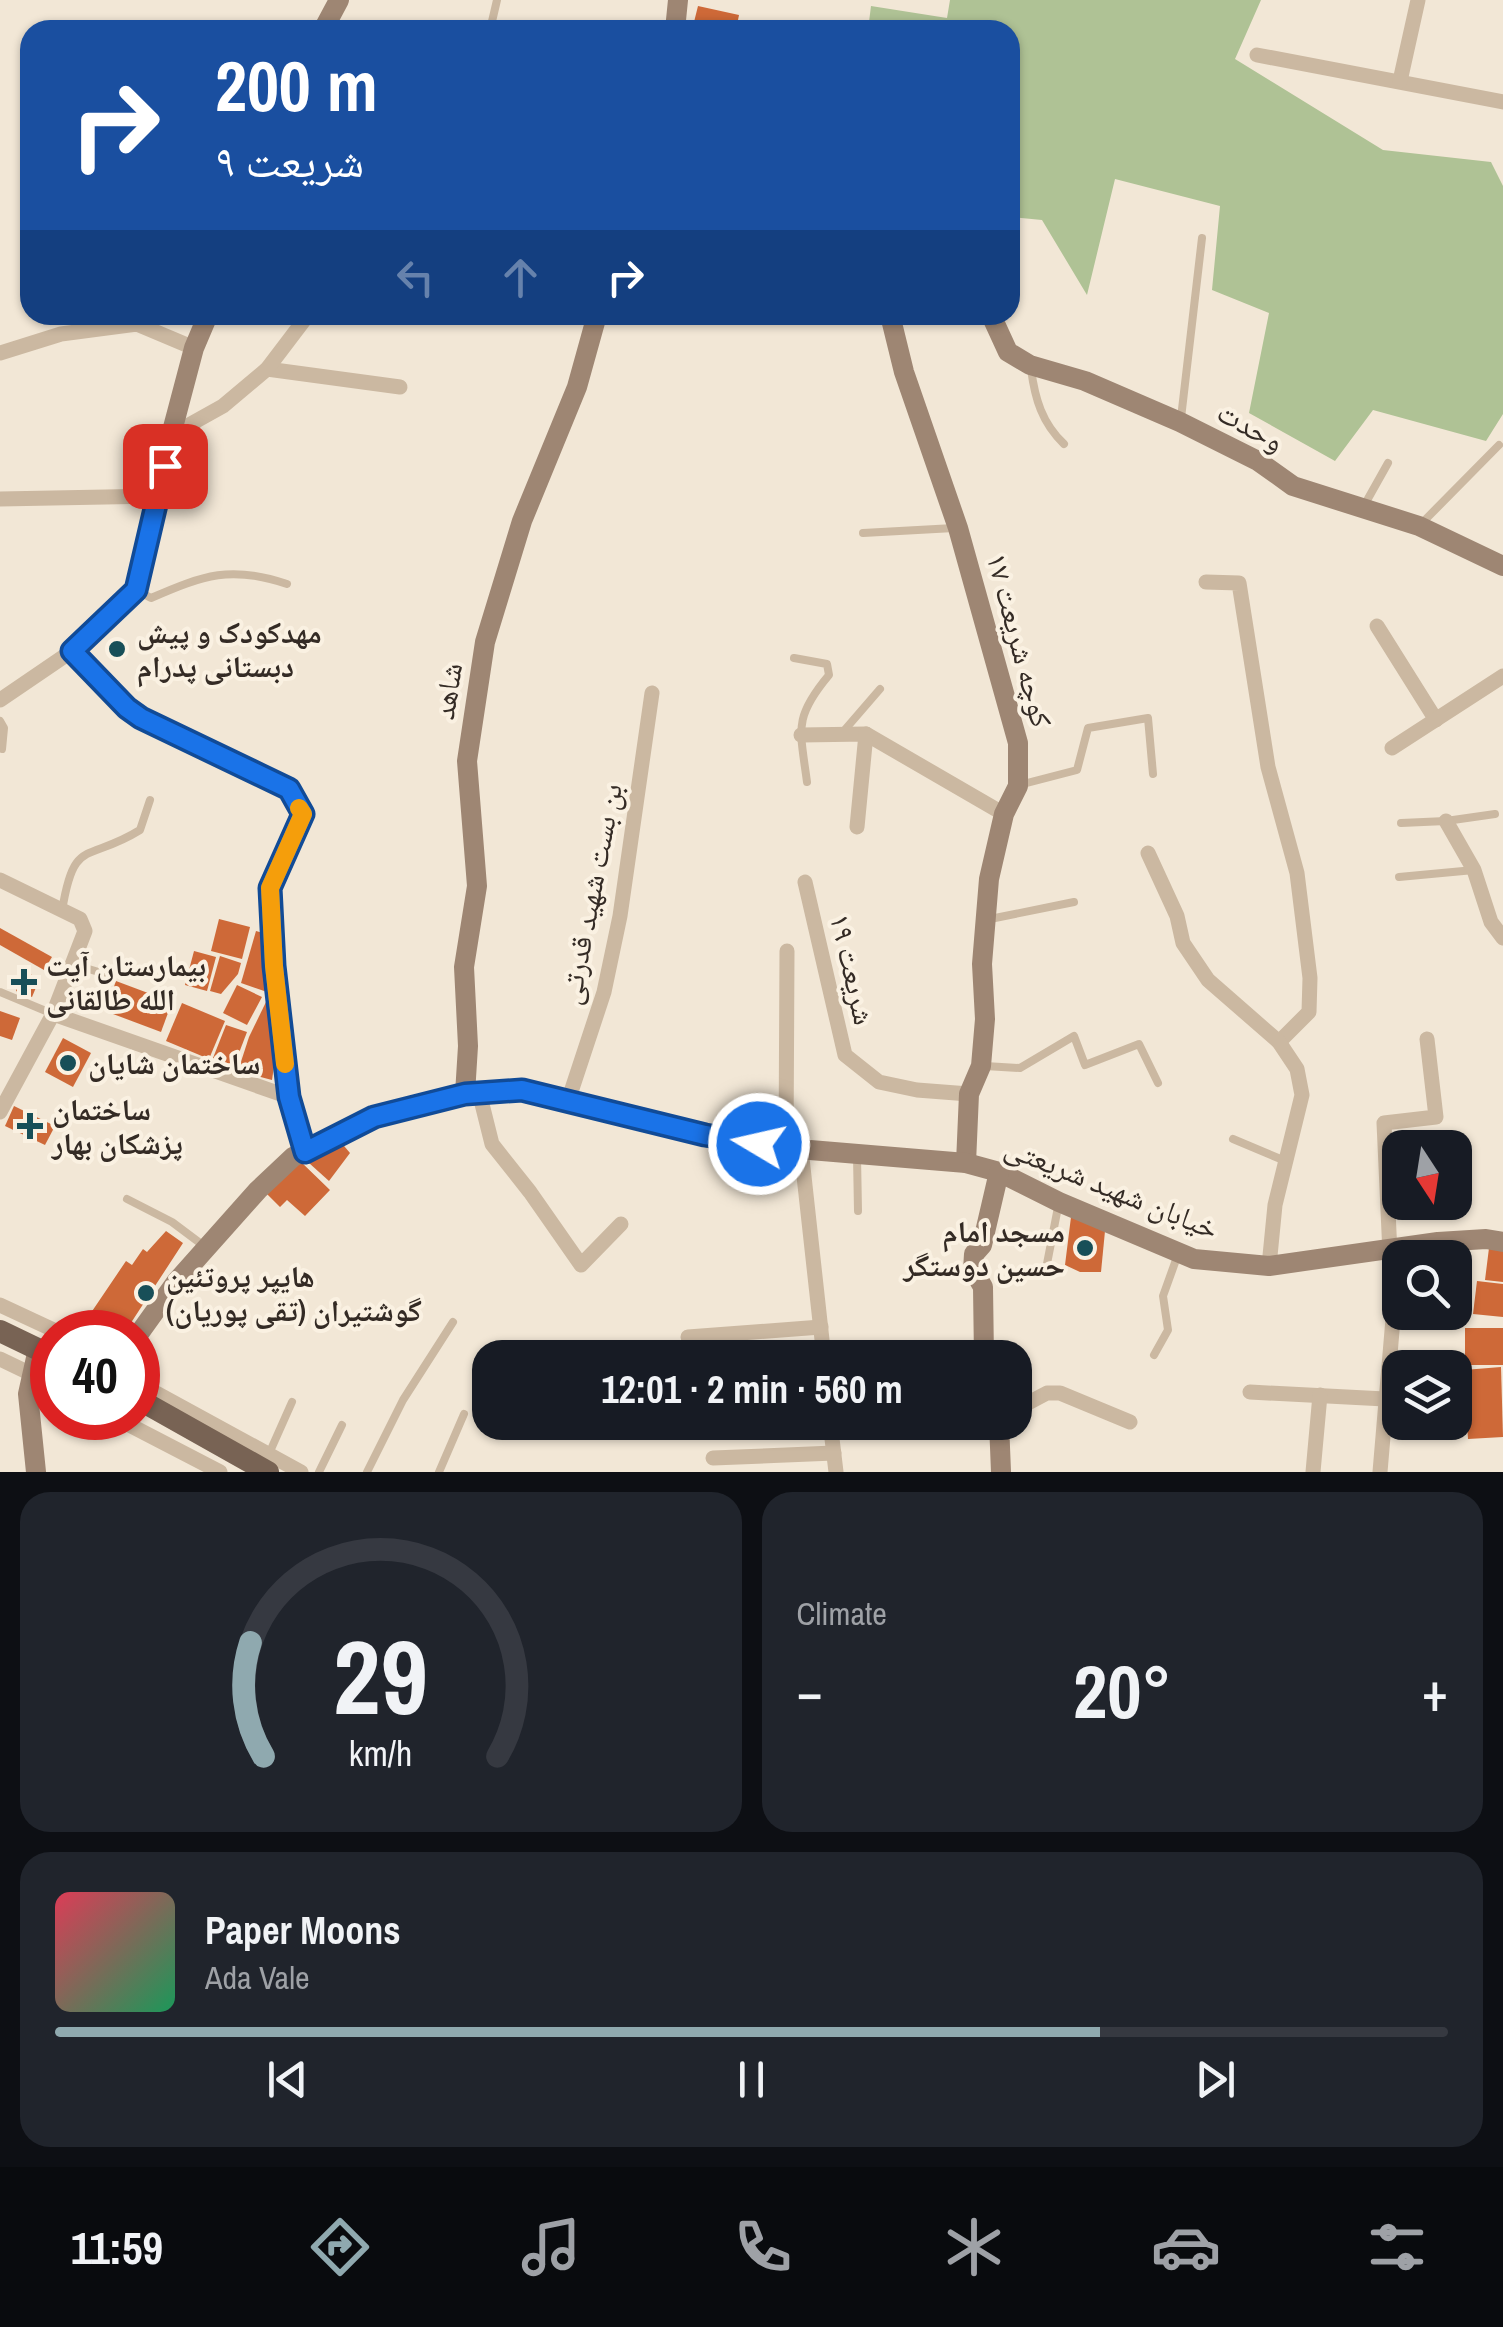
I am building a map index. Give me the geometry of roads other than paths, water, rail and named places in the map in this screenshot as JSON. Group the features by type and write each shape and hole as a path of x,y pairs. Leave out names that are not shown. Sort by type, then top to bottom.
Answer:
{"main road":[{"path":"0,1331 30,1346"},
{"path":"160,1410 266,1465"}],"street":[{"path":"1400,80 1418,0"},
{"path":"1257,55 1503,102"},
{"path":"0,353 61,334 129,325"},
{"path":"139,325 194,348"},
{"path":"0,700 72,651 136,590 171,435 204,325"},
{"path":"171,435 223,406 267,369 300,325"},
{"name":"شاهد","path":"472,1093 464,967 477,886 467,761 486,642 522,521 577,388 594,325"},
{"name":"کوچه شریعت ۱۷","path":"892,325 904,372 958,528 1018,743 1018,786 1004,814 988,878 981,1066 968,1094 966,1163"},
{"name":"وحدت","path":"996,325 1008,352 1030,364 1085,382 1180,422 1258,462 1293,486 1419,526 1503,566"},
{"path":"267,369 400,387"},
{"path":"0,499 158,496"},
{"path":"1206,582 1239,583 1268,766 1297,873 1310,978 1308,1012 1279,1042"},
{"path":"1377,626 1436,720"},
{"path":"72,651 127,708 289,789 303,814 270,888 274,966 289,1097 305,1152"},
{"path":"1392,748 1501,684"},
{"name":"بن بست شهید قدرتی","path":"568,1101 604,992 620,916 652,693"},
{"path":"801,735 866,734 1004,814"},
{"path":"856,827 866,734"},
{"path":"1446,821 1474,870 1491,922 1503,938"},
{"path":"1148,853 1177,916 1182,944 1208,980 1279,1042 1298,1069 1302,1095 1275,1205 1270,1266"},
{"path":"0,880 80,919 85,931 53,1014 0,1112"},
{"name":"شریعت ۱۹","path":"805,882 845,1055 879,1082 968,1094"},
{"path":"787,951 793,1148 822,1340"},
{"path":"53,1014 140,1049 289,1097"},
{"path":"1389,1240 1384,1123 1436,1118 1428,1039"},
{"name":"خیابان شهید شریعتی","path":"156,1310 206,1248 293,1157 374,1117 472,1093 522,1090 705,1135 793,1148 966,1163 1000,1172 1059,1202 1194,1259 1270,1266 1382,1250"},
{"path":"472,1093 492,1144 581,1265 621,1224"},
{"path":"984,1340 983,1288 972,1270 1000,1172"},
{"name":"خیابان شهید شریعتی","path":"1472,1240 1503,1242"},
{"path":"0,1305 30,1319"},
{"path":"688,1337 821,1327"},
{"path":"0,1359 30,1373"},
{"path":"30,1384 30,1414"},
{"path":"1250,1392 1382,1399"},
{"path":"1032,1401 1047,1393 1060,1393 1130,1422"},
{"path":"1313,1472 1320,1395"},
{"path":"160,1397 266,1465 301,1472"},
{"path":"1380,1472 1382,1436"},
{"path":"33,1440 36,1472"},
{"path":"158,1440 220,1472"},
{"path":"832,1440 836,1472"},
{"path":"1000,1440 1001,1472"},
{"path":"713,1458 834,1452"}],"lane":[{"path":"1180,422 1202,238"},
{"path":"1030,364 1034,391 1048,428 1064,444"},
{"path":"1419,526 1499,445"},
{"path":"1363,508 1388,463"},
{"path":"863,533 958,528"},
{"path":"136,590 151,598 195,578 228,571 262,575 288,584"},
{"path":"794,658 827,664 830,675 805,704 801,735 807,782"},
{"path":"839,736 880,690"},
{"path":"1018,786 1077,770 1088,728 1148,718 1153,774"},
{"path":"0,721 4,728 2,749"},
{"path":"62,911 68,872 87,851 121,842 140,830 150,800"},
{"path":"1401,823 1495,814"},
{"path":"1399,877 1474,870"},
{"path":"985,920 1074,902"},
{"path":"72,964 112,976"},
{"path":"0,992 53,1014"},
{"path":"981,1066 1020,1068 1074,1036 1085,1065 1139,1044 1158,1083"},
{"path":"1232,1140 1284,1160"},
{"path":"857,1152 858,1211"},
{"path":"127,1199 172,1222 206,1248"},
{"path":"1045,1274 1059,1202"},
{"path":"1154,1356 1168,1330 1163,1296 1179,1252"},
{"path":"367,1472 403,1400 453,1322"},
{"path":"266,1465 292,1402"},
{"path":"439,1472 464,1414"},
{"path":"319,1472 342,1425"}],"place":[{"name":"مهدکودک و پیش دبستانی پدرام","path":"117,649"},
{"name":"بیمارستان آیت الله طالقانی","path":"24,982"},
{"name":"ساختمان شایان","path":"68,1063"},
{"name":"ساختمان پزشکان بهار","path":"30,1126"},
{"name":"مسجد امام حسین دوستگر","path":"1085,1248"},
{"name":"هایپر پروتئین گوشتیران (تقی پوریان)","path":"146,1293"}]}
